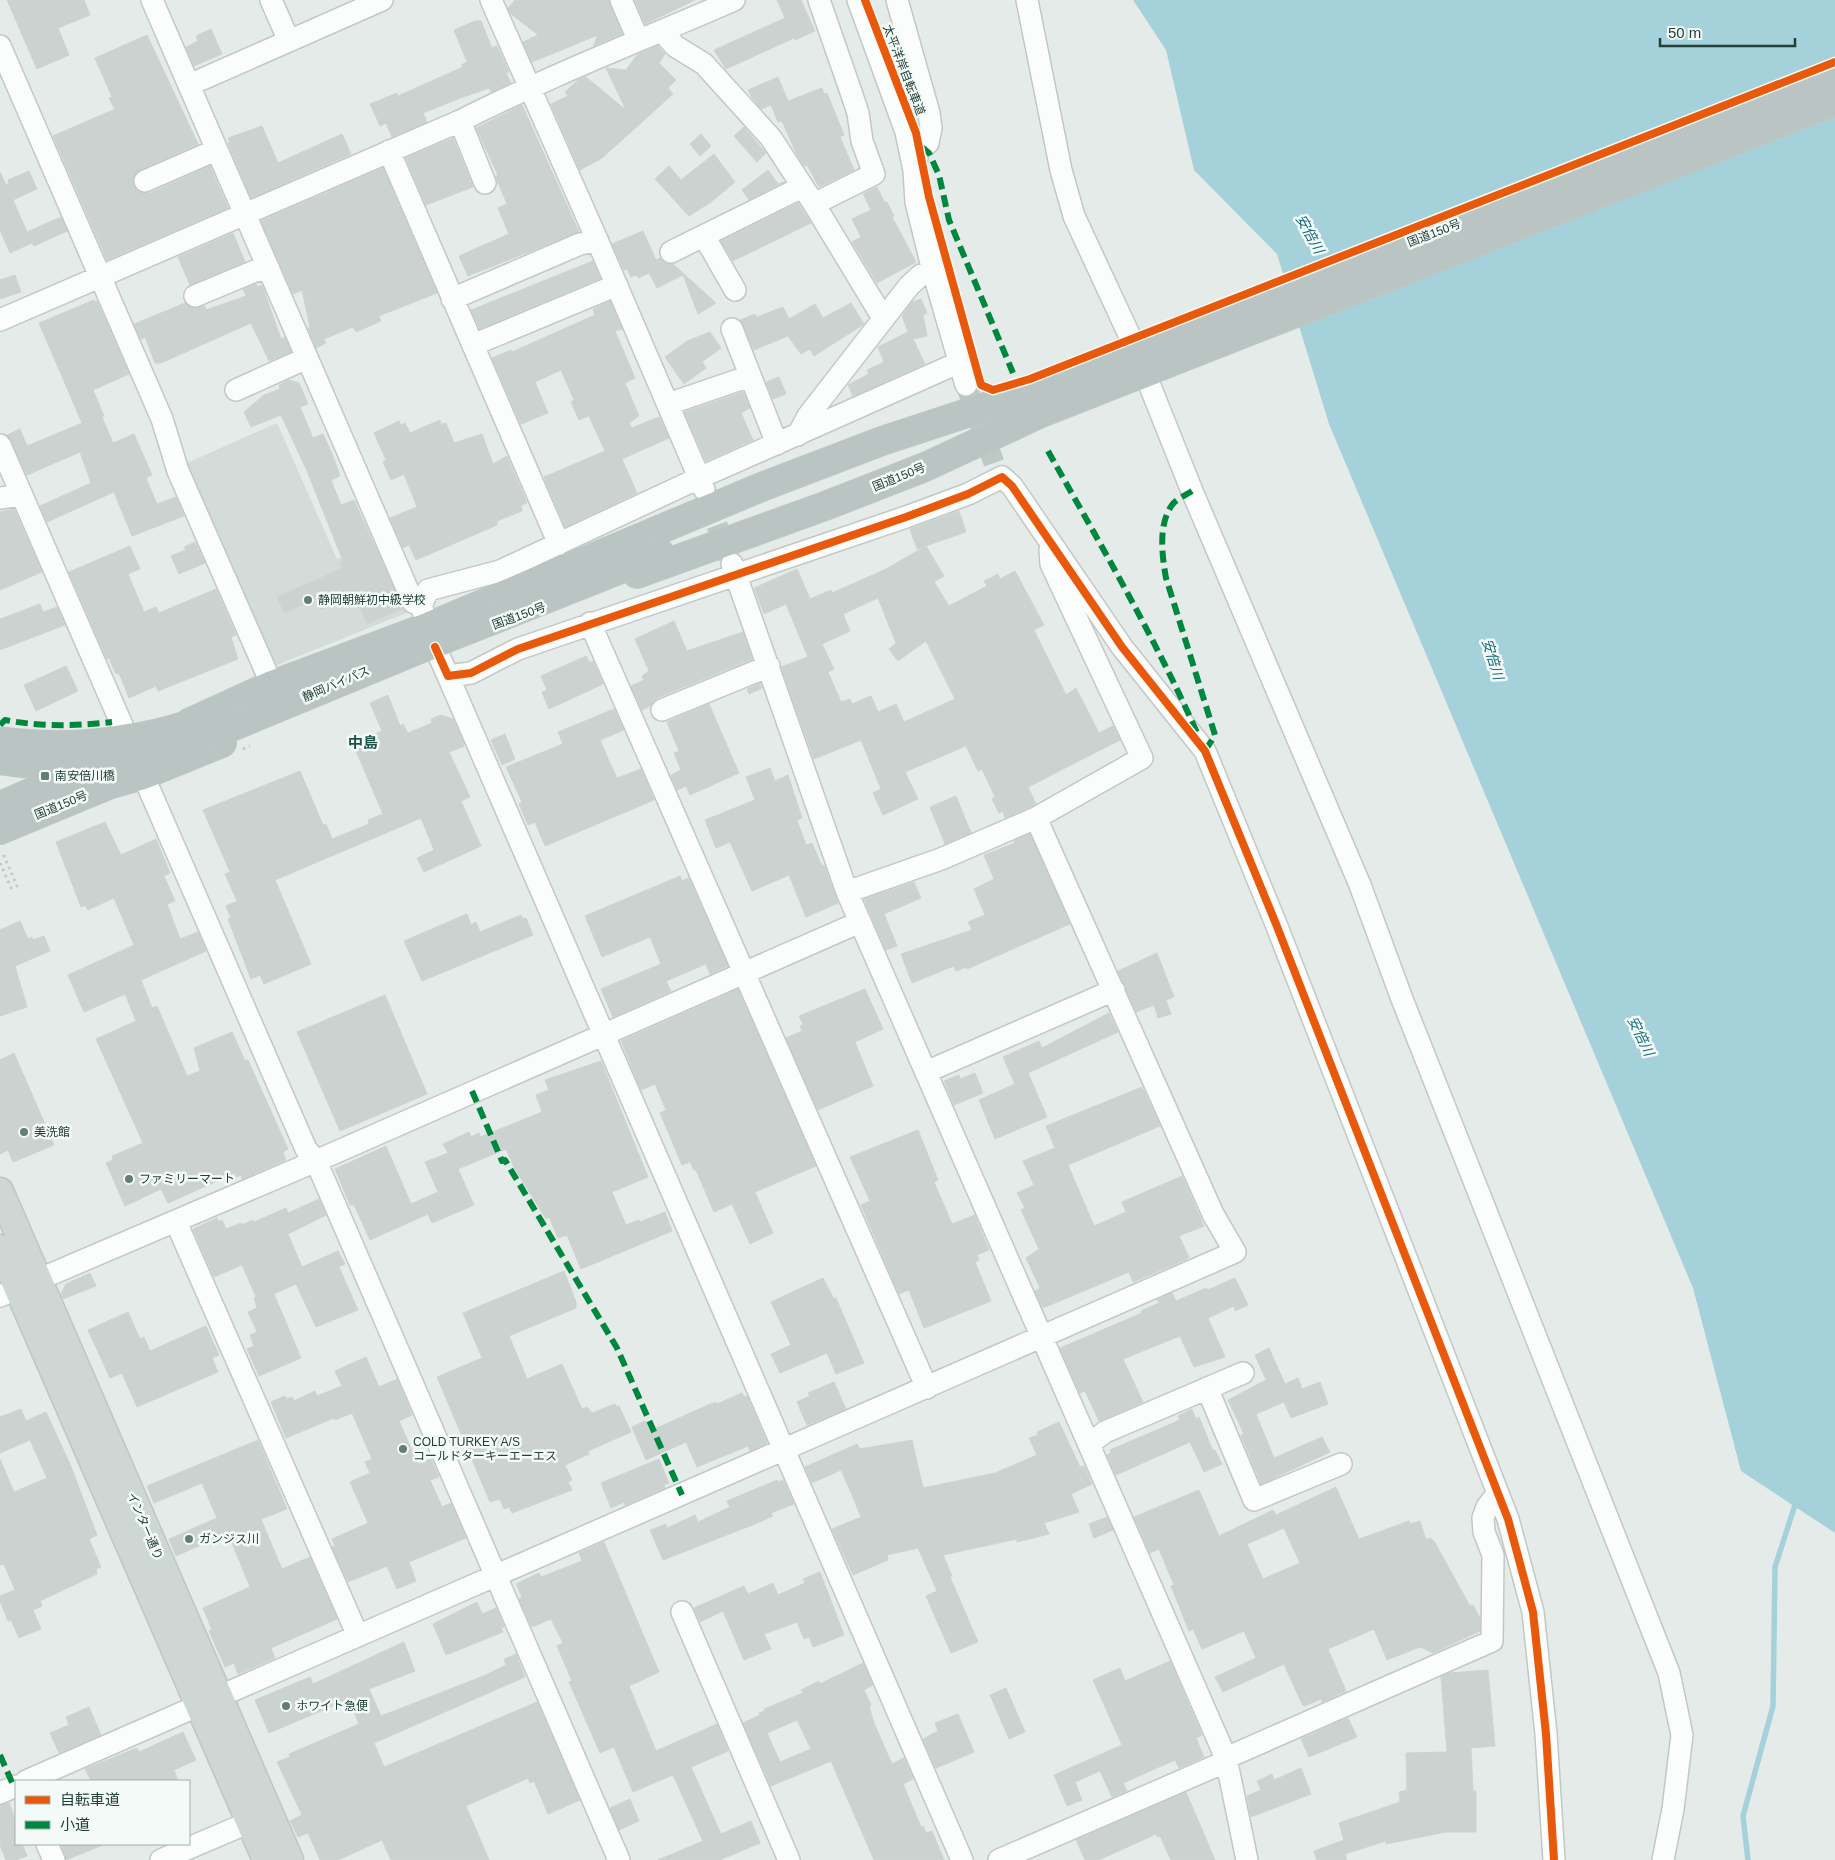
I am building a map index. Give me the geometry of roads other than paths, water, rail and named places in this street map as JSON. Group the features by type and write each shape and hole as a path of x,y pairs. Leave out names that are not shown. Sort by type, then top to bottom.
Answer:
{"highway":[{"name":"国道150号","path":"2,844 111,784 143,775 218,746 429,626 825,506 925,467 1038,402 1835,76"},
{"name":"国道150号","path":"659,548 1038,402 1835,101"},
{"name":"国道150号","path":"0,806 272,685 429,626 759,488 882,441 1038,402"},
{"name":"静岡バイパス","path":"0,741 45,746 96,744 144,737 204,720 659,548"},
{"name":"静岡バイパス","path":"0,760 71,765 122,760 177,748 432,644 659,548"}],"main road":[{"name":"インター通り","path":"0,1191 19,1288"},
{"name":"インター通り","path":"0,1248 209,1701 290,1860"},
{"name":"インター通り","path":"209,1701 250,1822 266,1860"}],"street":[{"path":"152,0 413,602 429,626 448,676 962,1860"},
{"path":"271,0 289,41"},
{"path":"490,0 598,241 701,484"},
{"path":"621,0 638,39"},
{"path":"0,320 246,216 638,39 662,31 734,0"},
{"path":"814,204 874,174 862,142 858,113 819,0"},
{"path":"858,0 906,132 914,170 916,202 933,270 966,385"},
{"path":"897,0 929,113 931,128 928,143 919,149 914,170"},
{"path":"1027,0 1061,170 1074,216 1132,342 1203,519 1360,885 1402,1000 1669,1673 1682,1735 1673,1809 1663,1860"},
{"path":"189,85 378,1"},
{"path":"662,31 675,46 704,64 771,138 814,204 883,318"},
{"path":"0,46 162,419 178,471 272,685"},
{"path":"460,121 485,182"},
{"path":"145,181 216,150"},
{"path":"389,151 558,544"},
{"path":"671,252 802,187"},
{"path":"704,236 735,290"},
{"path":"452,298 580,244 598,241"},
{"path":"194,296 255,271 269,269"},
{"path":"798,435 808,416 883,318 921,274 933,270"},
{"path":"473,345 617,285"},
{"path":"732,329 777,444"},
{"path":"236,390 307,358"},
{"path":"429,626 428,590 500,571 558,544 701,484 777,444 960,362"},
{"path":"668,404 750,376"},
{"path":"0,445 132,748"},
{"path":"448,676 471,673 518,649 734,569 968,494 998,470 1050,538 1122,648 1205,751 1283,942 1480,1452 1508,1519 1533,1612 1541,1682 1554,1860"},
{"path":"0,498 22,495"},
{"path":"847,892 941,859 1036,818 1142,758 1051,564 1050,538"},
{"path":"734,569 847,892 1226,1758 1247,1860"},
{"path":"590,623 746,973 927,1388"},
{"path":"662,710 769,666"},
{"path":"143,775 306,1149 316,1161 619,1860"},
{"path":"28,1780 784,1451 1235,1252 1209,1205 1036,818"},
{"path":"19,1288 176,1222 860,922"},
{"path":"926,1072 1114,990"},
{"path":"176,1222 358,1636"},
{"path":"1089,1444 1105,1432 1243,1373"},
{"path":"1207,1388 1254,1500 1341,1464"},
{"path":"999,1860 1218,1765 1226,1758 1492,1641 1493,1555 1484,1532 1483,1518 1487,1507 1498,1493"},
{"path":"682,1612 789,1860"},
{"path":"0,1793 15,1786"},
{"path":"161,1860 250,1822"},
{"path":"47,1845 54,1860"}],"water":[{"name":"安倍川","path":"1133,0 1835,0 1835,1533 1741,1471 1693,1288 1329,424 1277,254 1194,170 1166,50"}],"waterway":[{"path":"1748,1860 1743,1816 1773,1706 1775,1567 1795,1505 1792,1500"}],"tunnel":[{"path":"966,385 994,463"},
{"path":"706,495 729,558"}],"place":[{"name":"静岡朝鮮初中級学校","path":"308,600"},
{"name":"南安倍川橋","path":"45,776"},
{"name":"美洗館","path":"24,1132"},
{"name":"ファミリーマート","path":"129,1179"},
{"name":"COLD TURKEY A/S コールドターキーエーエス","path":"403,1449"},
{"name":"ガンジス川","path":"189,1539"},
{"name":"ホワイト急便","path":"286,1706"}],"district":[{"name":"中島","path":"363,743"}]}
